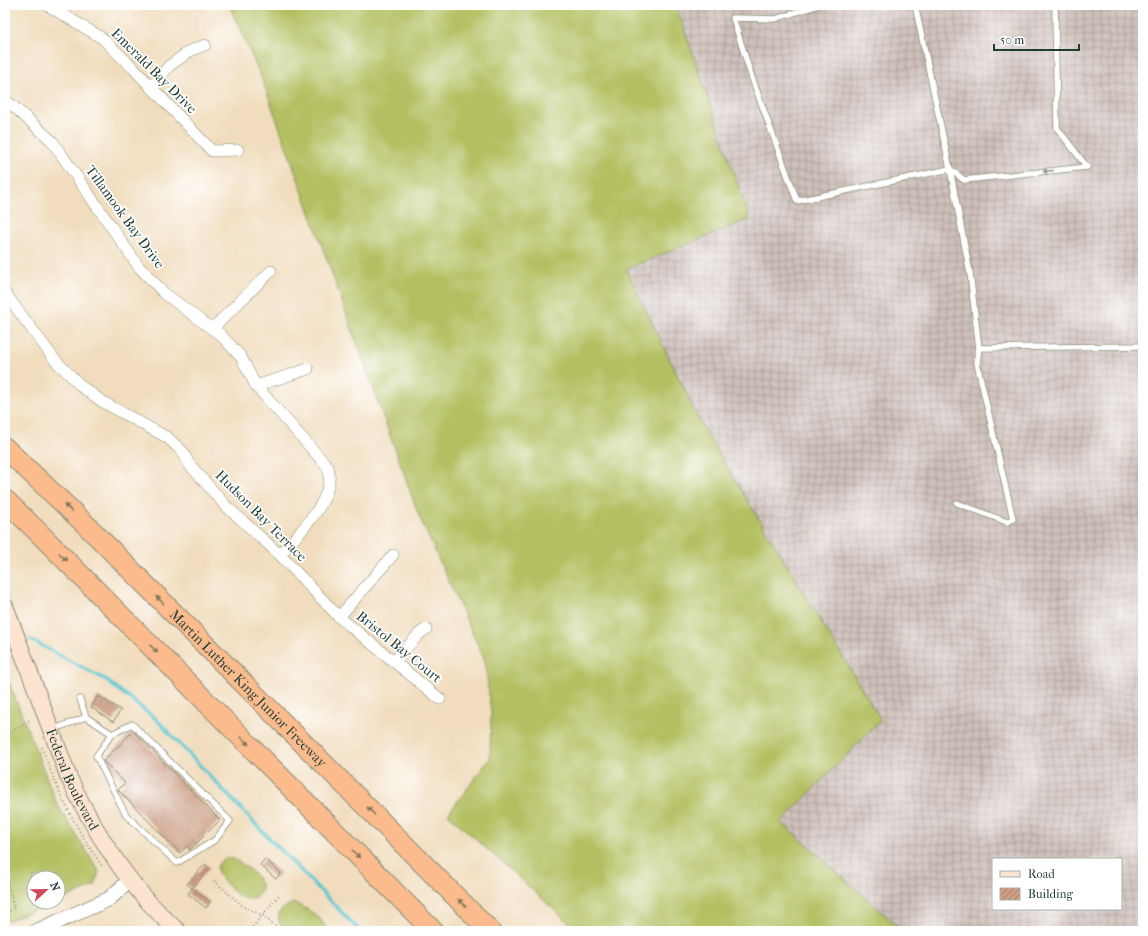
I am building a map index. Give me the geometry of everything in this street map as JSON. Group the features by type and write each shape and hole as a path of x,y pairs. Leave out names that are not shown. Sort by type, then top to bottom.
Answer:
{"highway":[{"name":"Martin Luther King Junior Freeway","path":"5,448 83,522 490,931"},
{"path":"5,500 38,531 433,931"}],"main road":[{"name":"Federal Boulevard","path":"5,606 69,778 80,801 115,862 162,917 178,931"}],"street":[{"name":"Emerald Bay Drive","path":"54,7 102,38 212,151 238,150"},
{"path":"151,88 169,66 190,51 205,46"},
{"name":"Tillamook Bay Drive","path":"5,101 12,105 52,142 139,268 164,293 220,334 241,357 256,386 328,467 330,474 327,491 320,507 280,554"},
{"path":"212,329 271,271"},
{"name":"Hudson Bay Terrace","path":"5,293 55,360 82,387 103,402 168,438 183,452 190,464 225,505 280,554 340,617"},
{"path":"256,386 308,370"},
{"path":"340,617 392,555"},
{"name":"Bristol Bay Court","path":"340,617 440,699"},
{"path":"394,662 419,634 426,629"},
{"path":"37,931 109,899 130,880"}],"lane":[{"path":"818,5 775,19 733,18 752,78 797,201 950,169 964,180 1087,167 1056,128 1055,5"},
{"path":"915,5 950,169 970,273 979,348 977,363 1013,519 1007,522 957,503"},
{"path":"979,348 1143,346"},
{"path":"80,699 86,717 112,734"},
{"path":"51,730 86,717"},
{"path":"132,724 230,821 215,840 177,863 126,815 96,756 112,734 132,724"}],"path":[{"path":"5,737 30,720"},
{"path":"5,874 14,908 5,913"},
{"path":"214,881 244,907 262,915 281,931"},
{"path":"250,930 279,895"}],"shaded area":[{"path":"676,5 1143,5 1143,931 903,931 781,822 881,720 701,424 625,268 750,219"}],"green space":[{"path":"229,5 676,5 750,219 626,269 701,424 881,720 781,822 903,931 578,931 448,814 490,758 491,712 485,661 419,516 262,79"},
{"path":"5,672 57,804 99,871 95,886 66,898 66,870 26,870 26,910 35,910 5,922"},
{"path":"229,857 246,867 257,877 262,888 257,896 249,899 240,897 221,878 217,867 219,863"},
{"path":"294,903 309,910 318,917 325,926 326,931 283,930 280,925 278,916 279,913 284,908"}],"building":[{"path":"98,696 121,710 113,722 91,707"},
{"path":"133,731 220,820 190,850 187,846 180,853 118,790 125,783 103,761"},
{"path":"265,859 281,873 276,879 260,865"},
{"path":"205,864 210,868 192,888 187,884"},
{"path":"192,888 210,902 206,908 188,894"}],"waterway":[{"path":"31,640 106,680 156,719 263,832 360,931"}]}
